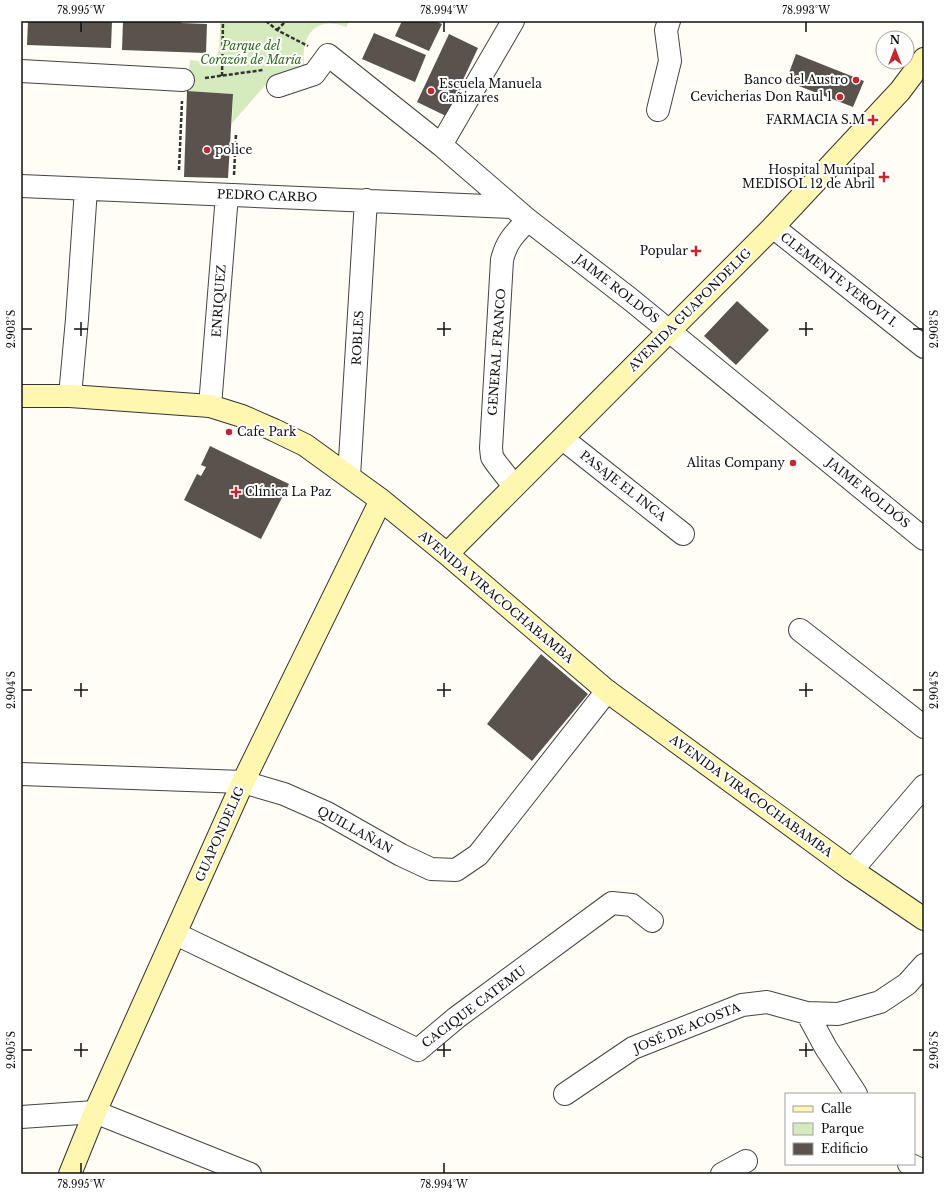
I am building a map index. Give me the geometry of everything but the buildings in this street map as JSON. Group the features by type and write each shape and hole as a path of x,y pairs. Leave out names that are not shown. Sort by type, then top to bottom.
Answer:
{"street":[{"path":"441,145 513,21"},
{"path":"658,110 670,61 666,30 669,21"},
{"path":"278,86 314,74 328,55"},
{"name":"JAIME ROLDÓS","path":"328,55 441,145 520,213 920,528"},
{"name":"AVENIDA GUAPONDELIG","path":"447,554 773,227 900,91 924,59"},
{"path":"21,71 183,80"},
{"name":"PEDRO CARBO","path":"21,186 366,200 520,213"},
{"path":"70,396 86,189"},
{"name":"ENRIQUEZ","path":"210,406 230,195"},
{"name":"ROBLES","path":"350,476 366,200"},
{"name":"GENERAL FRANCO","path":"514,486 492,457 492,421 502,260 504,248 510,238 520,213"},
{"name":"CLEMENTE YEROVI I.","path":"773,227 924,347"},
{"name":"AVENIDA VIRACOCHABAMBA","path":"21,396 70,396 210,406 242,416 304,445 350,476 381,500 447,554 607,691 852,870 924,919"},
{"name":"PASAJE EL INCA","path":"563,439 683,534"},
{"name":"GUAPONDELIG","path":"70,1174 95,1112 243,782 381,500"},
{"path":"800,630 924,727"},
{"name":"QUILLAÑAN","path":"21,774 243,782 284,794 327,813 401,855 431,869 456,870 478,855 607,691"},
{"path":"852,870 924,786"},
{"name":"CACIQUE CATEMU","path":"176,934 418,1050 456,1018 612,903 632,905 652,921"},
{"name":"JOSÉ DE ACOSTA","path":"565,1094 633,1048 742,1005 767,1002 807,1013 838,1014 880,1002 907,984 924,965"},
{"path":"807,1013 826,1048 855,1093"},
{"path":"21,1116 95,1112 250,1174"},
{"path":"722,1174 746,1161"},
{"path":"911,1165 924,1171"}],"path":[{"path":"222,76 223,21"},
{"path":"266,21 277,30 328,55"},
{"path":"277,30 286,21"},
{"path":"179,177 183,80"},
{"path":"230,195 236,134"}],"green space":[{"name":"Parque del Corazón de María","path":"220,21 350,21 346,27 335,24 325,24 317,27 311,32 304,48 305,69 270,80 232,123 233,94 187,91 190,60 209,60 217,53 220,39"}],"place":[{"name":"Banco del Austro","path":"856,80"},
{"name":"Escuela Manuela Cañizares","path":"431,91"},
{"name":"Cevicherias Don Raul 1","path":"840,97"},
{"name":"FARMACIA S.M","path":"873,120"},
{"name":"police","path":"207,150"},
{"name":"Hospital Munipal MEDISOL 12 de Abril","path":"884,177"},
{"name":"Popular","path":"696,251"},
{"name":"Cafe Park","path":"229,432"},
{"name":"Alitas Company","path":"793,463"},
{"name":"Clínica La Paz","path":"236,492"}]}
